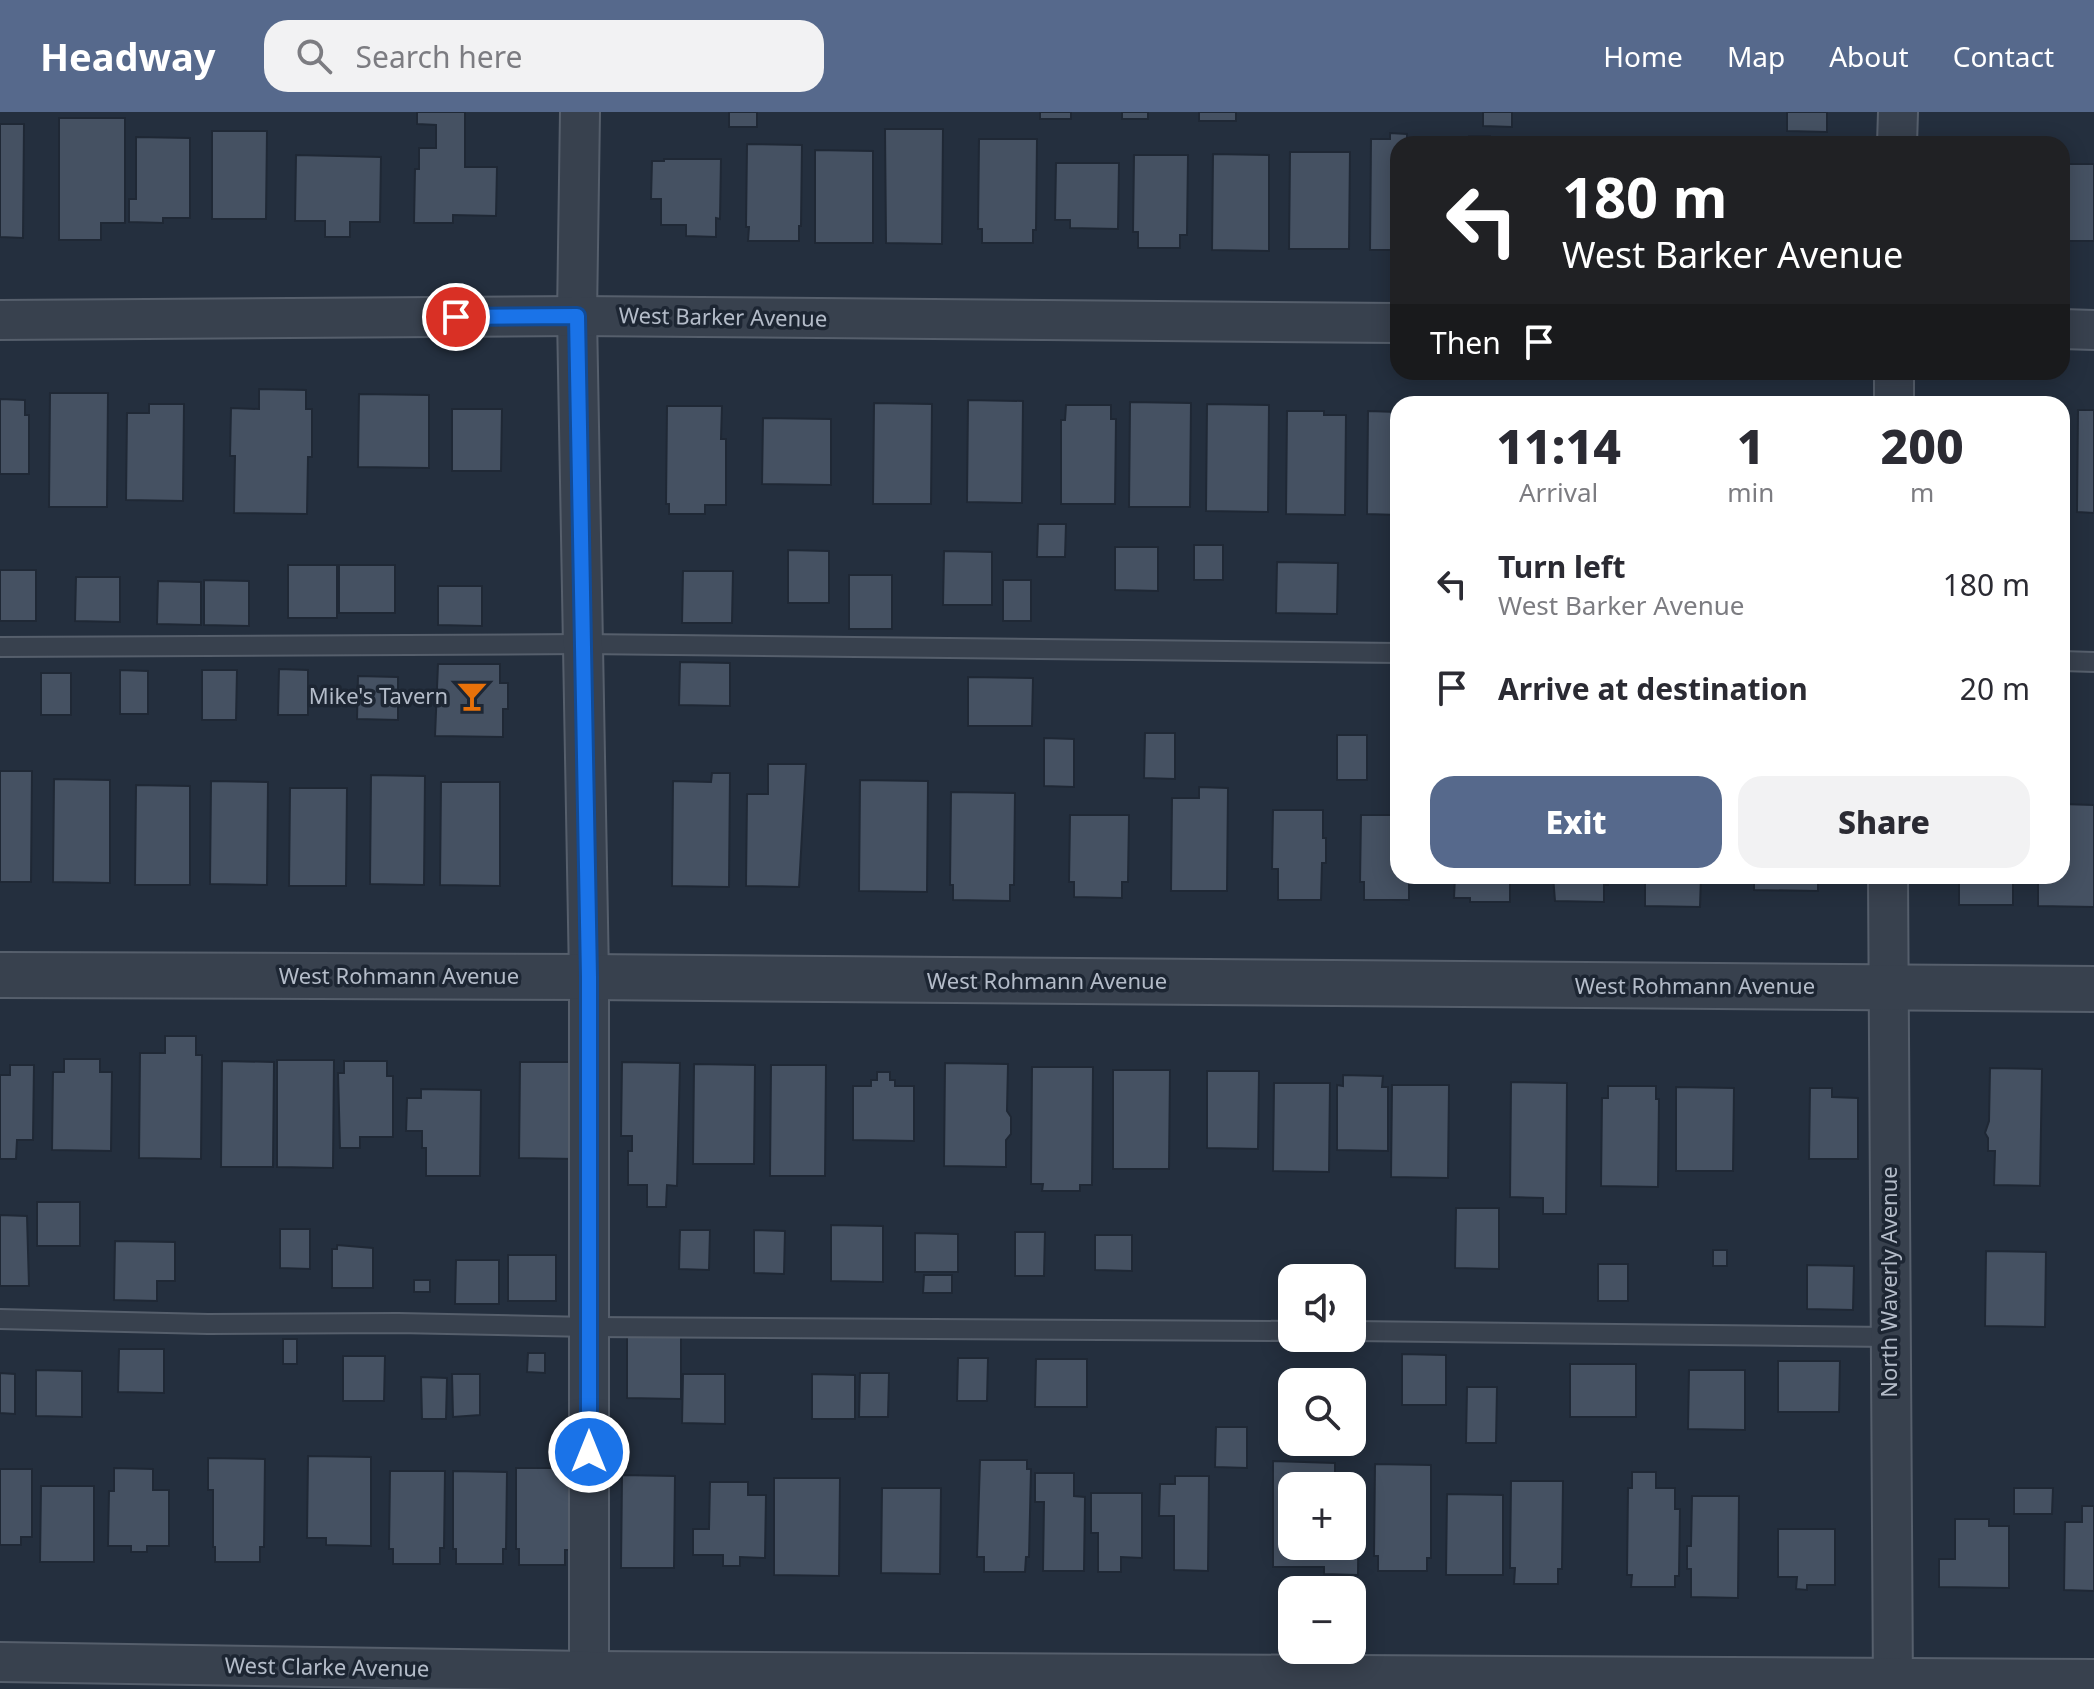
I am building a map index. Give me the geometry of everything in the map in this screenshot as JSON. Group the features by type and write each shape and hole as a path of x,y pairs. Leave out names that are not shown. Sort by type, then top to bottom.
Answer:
{"street":[{"path":"580,112 577,316 589,977 589,1680"},
{"path":"1897,136 1898,112"},
{"name":"West Barker Avenue","path":"0,320 577,316 1390,323"},
{"path":"2070,329 2094,330"},
{"name":"North Waverly Avenue","path":"1888,884 1892,1683"},
{"name":"West Rohmann Avenue","path":"0,975 2094,989"},
{"name":"West Clarke Avenue","path":"0,1662 589,1680 1892,1683 2094,1679"}],"lane":[{"path":"0,647 583,644 1390,653"},
{"path":"2070,661 2094,662"},
{"path":"0,1319 208,1324 1278,1331"},
{"path":"1366,1331 1890,1337"}],"building":[{"path":"417,112 465,112 465,167 497,167 496,216 453,215 453,223 414,223 415,169 419,169 419,148 436,148 436,125 417,124"},
{"path":"729,112 757,112 757,127 729,127"},
{"path":"1040,112 1071,112 1071,119 1040,119"},
{"path":"1122,112 1148,112 1148,119 1122,119"},
{"path":"1199,112 1236,112 1236,121 1199,121"},
{"path":"1483,112 1512,112 1512,127 1483,126"},
{"path":"1787,112 1827,112 1827,132 1787,131"},
{"path":"59,118 125,118 125,223 101,223 101,240 59,240"},
{"path":"0,124 24,124 23,238 0,237"},
{"path":"885,129 943,129 942,244 886,243"},
{"path":"212,131 267,131 266,219 212,219"},
{"path":"1390,133 1407,134 1407,136 1390,136"},
{"path":"136,137 190,138 190,218 163,218 163,223 129,222 129,199 136,199"},
{"path":"979,139 1037,139 1036,230 1033,230 1033,243 982,243 982,229 978,229"},
{"path":"1371,139 1390,139 1390,250 1370,250"},
{"path":"747,144 802,145 799,241 748,241"},
{"path":"815,150 873,151 873,243 815,243"},
{"path":"1290,152 1350,152 1349,249 1289,249"},
{"path":"1213,154 1269,155 1269,251 1212,250"},
{"path":"296,155 381,157 380,222 350,222 350,237 325,237 325,221 295,221"},
{"path":"1134,155 1188,155 1187,235 1180,235 1180,248 1138,248 1138,232 1133,232"},
{"path":"721,159 720,219 716,218 716,237 686,236 686,225 661,225 661,199 651,199 652,161"},
{"path":"1056,163 1119,163 1118,229 1070,228 1070,220 1055,220"},
{"path":"2070,164 2094,164 2094,241 2070,241"},
{"path":"259,389 306,390 306,409 312,409 307,514 234,513 235,456 230,456 231,408 259,409"},
{"path":"50,393 108,393 107,507 49,507"},
{"path":"359,394 429,395 429,468 358,467"},
{"path":"0,399 25,400 25,415 29,415 29,474 0,474"},
{"path":"968,400 1023,401 1022,503 967,502"},
{"path":"1130,402 1191,403 1190,507 1129,507"},
{"path":"874,403 932,404 931,504 873,504"},
{"path":"149,404 184,404 183,501 126,500 127,413 149,413"},
{"path":"1207,404 1269,405 1268,512 1206,511"},
{"path":"1066,405 1111,405 1111,419 1116,419 1115,504 1061,504 1061,420 1065,420"},
{"path":"667,406 722,406 721,439 726,439 726,505 705,505 705,514 669,514 669,504 666,504"},
{"path":"452,409 502,409 501,471 452,471"},
{"path":"2078,410 2094,410 2094,513 2077,512"},
{"path":"1287,411 1324,411 1324,415 1346,415 1345,515 1286,514"},
{"path":"1368,411 1390,412 1390,515 1367,514"},
{"path":"763,418 831,419 831,485 762,484"},
{"path":"1038,524 1066,524 1065,557 1037,557"},
{"path":"1194,545 1223,545 1223,580 1194,580"},
{"path":"1115,547 1158,547 1158,591 1115,590"},
{"path":"788,550 829,551 829,603 788,603"},
{"path":"944,551 992,552 992,605 943,605"},
{"path":"1277,562 1338,563 1337,614 1276,613"},
{"path":"288,565 337,565 337,618 288,618"},
{"path":"339,565 395,565 395,613 339,613"},
{"path":"0,570 36,570 36,621 0,621"},
{"path":"683,571 733,571 732,623 682,623"},
{"path":"849,575 892,575 892,629 849,629"},
{"path":"76,577 120,577 120,622 75,621"},
{"path":"204,580 249,581 249,626 204,625"},
{"path":"1003,580 1031,580 1031,621 1003,621"},
{"path":"158,581 201,582 201,625 157,624"},
{"path":"438,586 482,586 482,626 438,625"},
{"path":"680,662 730,663 730,706 679,705"},
{"name":"Mike's Tavern","path":"438,664 500,664 500,683 508,683 508,709 503,709 503,737 435,736"},
{"path":"279,669 308,670 308,715 278,715"},
{"path":"120,670 148,671 148,714 120,714"},
{"path":"202,670 237,670 236,720 202,720"},
{"path":"41,673 71,673 71,715 41,715"},
{"path":"358,676 398,677 398,720 357,719"},
{"path":"968,677 1033,678 1032,726 968,726"},
{"path":"1145,733 1175,733 1175,779 1144,778"},
{"path":"1337,735 1367,735 1367,780 1337,780"},
{"path":"1044,738 1074,739 1074,787 1044,786"},
{"path":"768,764 806,764 799,887 746,886 747,794 768,794"},
{"path":"0,771 32,771 31,882 0,882"},
{"path":"712,773 730,773 729,887 672,886 673,781 711,782"},
{"path":"371,775 425,776 424,885 370,884"},
{"path":"54,779 110,780 110,883 53,882"},
{"path":"860,780 928,781 927,892 859,891"},
{"path":"211,781 268,782 267,885 210,884"},
{"path":"441,782 500,782 500,886 440,885"},
{"path":"136,785 190,786 190,885 135,885"},
{"path":"1199,787 1228,788 1227,891 1171,891 1172,798 1199,798"},
{"path":"290,788 347,788 346,886 289,886"},
{"path":"951,792 1015,793 1014,885 1010,885 1010,901 953,900 953,885 950,885"},
{"path":"2070,804 2094,805 2094,907 2038,906 2038,884 2070,884"},
{"path":"1273,810 1323,810 1326,863 1322,863 1321,900 1278,900 1278,869 1272,869"},
{"path":"1070,815 1129,815 1128,882 1122,882 1122,898 1074,897 1074,882 1069,882"},
{"path":"1361,815 1390,815 1390,884 1409,884 1409,900 1364,900 1364,882 1360,882"},
{"path":"1455,884 1510,884 1510,902 1470,902 1470,898 1454,898"},
{"path":"1554,884 1608,884 1604,885 1604,902 1555,901"},
{"path":"1645,884 1701,884 1700,907 1645,906"},
{"path":"1754,884 1818,884 1818,891 1754,890"},
{"path":"1959,884 2013,884 2013,905 1959,905"},
{"path":"165,1036 196,1036 196,1055 202,1055 201,1159 139,1158 140,1053 165,1053"},
{"path":"64,1059 100,1059 100,1072 112,1072 111,1151 52,1150 53,1072 64,1072"},
{"path":"277,1060 334,1060 333,1168 277,1167"},
{"path":"222,1061 274,1062 273,1167 221,1167"},
{"path":"344,1061 387,1061 387,1076 393,1076 393,1137 360,1137 360,1148 340,1148 338,1073 344,1073"},
{"path":"520,1062 576,1062 575,1159 519,1158"},
{"path":"622,1062 680,1063 677,1186 667,1185 666,1207 647,1207 647,1185 628,1185 628,1151 632,1151 632,1136 621,1136"},
{"path":"945,1063 1008,1064 1007,1111 1011,1117 1011,1134 1006,1140 1006,1167 944,1166"},
{"path":"694,1064 755,1065 754,1164 693,1164"},
{"path":"10,1065 34,1065 33,1140 17,1140 16,1159 0,1159 0,1075 10,1075"},
{"path":"771,1065 826,1065 825,1176 770,1176"},
{"path":"1032,1067 1093,1067 1092,1185 1080,1185 1080,1191 1042,1191 1043,1184 1031,1184"},
{"path":"1990,1068 2042,1069 2040,1186 1994,1185 1995,1151 1988,1151 1985,1133 1989,1121"},
{"path":"1113,1070 1170,1070 1169,1169 1113,1169"},
{"path":"1207,1071 1259,1071 1258,1149 1207,1148"},
{"path":"877,1072 890,1072 890,1080 895,1080 895,1086 914,1086 914,1141 853,1140 853,1086 871,1086 871,1080 877,1080"},
{"path":"1343,1075 1383,1076 1382,1087 1388,1087 1388,1151 1337,1150 1337,1085 1343,1086"},
{"path":"1511,1082 1567,1083 1566,1214 1543,1214 1543,1198 1510,1197"},
{"path":"1274,1083 1330,1083 1329,1172 1273,1171"},
{"path":"1392,1085 1449,1085 1448,1178 1391,1177"},
{"path":"1608,1086 1656,1086 1656,1099 1659,1099 1658,1187 1601,1186 1602,1098 1608,1098"},
{"path":"1676,1087 1734,1088 1733,1171 1676,1171"},
{"path":"1810,1088 1832,1088 1832,1097 1858,1098 1858,1159 1809,1159"},
{"path":"421,1089 481,1090 480,1176 426,1176 426,1148 422,1148 422,1131 406,1131 407,1098 421,1098"},
{"path":"37,1202 80,1202 80,1246 37,1246"},
{"path":"1456,1208 1499,1208 1499,1269 1455,1268"},
{"path":"0,1215 27,1216 29,1286 0,1286"},
{"path":"831,1225 883,1226 883,1282 831,1281"},
{"path":"280,1229 310,1229 310,1269 280,1268"},
{"path":"680,1230 710,1230 709,1270 679,1269"},
{"path":"754,1230 785,1231 784,1274 754,1273"},
{"path":"1015,1232 1045,1232 1044,1276 1015,1276"},
{"path":"915,1233 958,1234 958,1272 915,1272"},
{"path":"1095,1235 1132,1235 1132,1271 1095,1270"},
{"path":"115,1241 175,1242 175,1281 157,1281 157,1301 114,1300"},
{"path":"337,1245 373,1248 373,1288 332,1288 332,1249 337,1249"},
{"path":"1713,1250 1727,1250 1727,1266 1713,1266"},
{"path":"1986,1251 2046,1252 2045,1327 1985,1326"},
{"path":"508,1255 556,1255 556,1301 508,1301"},
{"path":"456,1260 499,1260 499,1304 455,1304"},
{"path":"1598,1264 1628,1264 1628,1301 1598,1301"},
{"path":"1807,1265 1854,1266 1853,1310 1807,1309"},
{"path":"924,1275 952,1275 952,1293 923,1293"},
{"path":"414,1280 430,1280 430,1292 414,1292"},
{"path":"627,1336 681,1337 681,1399 627,1398"},
{"path":"283,1339 297,1339 297,1364 283,1364"},
{"path":"119,1349 164,1349 164,1393 118,1392"},
{"path":"528,1353 545,1353 545,1373 527,1372"},
{"path":"1402,1354 1446,1355 1446,1405 1402,1405"},
{"path":"343,1356 385,1356 384,1401 343,1401"},
{"path":"958,1358 988,1358 987,1401 957,1401"},
{"path":"1036,1359 1087,1359 1087,1407 1035,1407"},
{"path":"1778,1361 1840,1361 1839,1412 1778,1412"},
{"path":"1570,1364 1636,1364 1636,1417 1570,1417"},
{"path":"36,1370 82,1371 82,1417 36,1416"},
{"path":"1689,1370 1745,1370 1745,1430 1688,1429"},
{"path":"0,1373 15,1374 15,1414 0,1413"},
{"path":"860,1373 889,1373 888,1417 859,1417"},
{"path":"452,1374 480,1374 480,1415 453,1417"},
{"path":"683,1374 725,1374 725,1424 682,1423"},
{"path":"812,1374 855,1375 855,1419 812,1419"},
{"path":"421,1377 447,1378 446,1419 422,1419"},
{"path":"1467,1387 1497,1387 1496,1443 1466,1443"},
{"path":"1216,1427 1247,1427 1247,1468 1215,1467"},
{"path":"308,1456 371,1457 371,1546 326,1545 326,1538 307,1538"},
{"path":"208,1458 265,1459 264,1547 260,1547 260,1562 215,1562 213,1490 208,1490"},
{"path":"980,1460 1027,1460 1027,1469 1031,1469 1029,1557 1026,1557 1025,1572 984,1572 984,1557 977,1557"},
{"path":"1273,1461 1335,1463 1335,1472 1278,1472 1278,1560 1358,1560 1358,1575 1324,1574 1324,1567 1273,1567"},
{"path":"1375,1464 1431,1465 1431,1558 1427,1558 1427,1571 1378,1571 1378,1556 1374,1556"},
{"path":"114,1468 153,1469 153,1490 169,1490 169,1546 147,1546 147,1552 131,1552 131,1546 108,1546 109,1491 114,1491"},
{"path":"516,1468 570,1468 570,1550 565,1550 565,1565 519,1565 519,1549 516,1549"},
{"path":"0,1469 32,1469 32,1537 21,1537 21,1545 0,1545"},
{"path":"390,1471 445,1471 444,1548 440,1548 440,1564 393,1564 393,1549 389,1549"},
{"path":"453,1471 507,1472 503,1564 456,1564 456,1549 453,1549"},
{"path":"1632,1472 1656,1472 1656,1488 1675,1488 1675,1509 1680,1509 1679,1576 1675,1576 1675,1587 1631,1587 1632,1575 1627,1575 1628,1488 1632,1488"},
{"path":"1035,1473 1074,1473 1074,1496 1085,1497 1084,1571 1043,1571 1044,1502 1035,1502"},
{"path":"622,1475 675,1476 674,1568 621,1568"},
{"path":"1175,1476 1209,1476 1208,1571 1174,1570 1174,1516 1159,1516 1160,1484 1175,1484"},
{"path":"774,1478 840,1478 839,1576 774,1575"},
{"path":"1511,1481 1563,1481 1562,1569 1558,1569 1558,1584 1514,1584 1515,1568 1510,1568"},
{"path":"710,1482 748,1482 748,1495 766,1495 765,1558 740,1557 740,1566 723,1566 723,1555 693,1555 693,1529 709,1529"},
{"path":"41,1486 94,1486 94,1562 40,1562"},
{"path":"882,1488 941,1488 940,1574 881,1573"},
{"path":"2014,1488 2053,1488 2052,1514 2014,1514"},
{"path":"1091,1493 1142,1493 1142,1558 1121,1557 1121,1572 1098,1572 1098,1533 1091,1533"},
{"path":"1447,1494 1503,1495 1503,1575 1446,1575"},
{"path":"1692,1496 1739,1496 1738,1598 1691,1597 1687,1546 1691,1546"},
{"path":"2082,1506 2094,1506 2094,1591 2064,1590 2065,1522 2082,1522"},
{"path":"1955,1519 1989,1519 1989,1526 2009,1526 2009,1588 1939,1587 1939,1559 1955,1559"},
{"path":"1778,1529 1835,1529 1835,1585 1807,1585 1807,1590 1796,1589 1797,1577 1778,1577"}],"place":[{"name":"Mike's Tavern","path":"472,696"}],"route":[{"path":"456,317 577,316 589,977 589,1452"}]}
